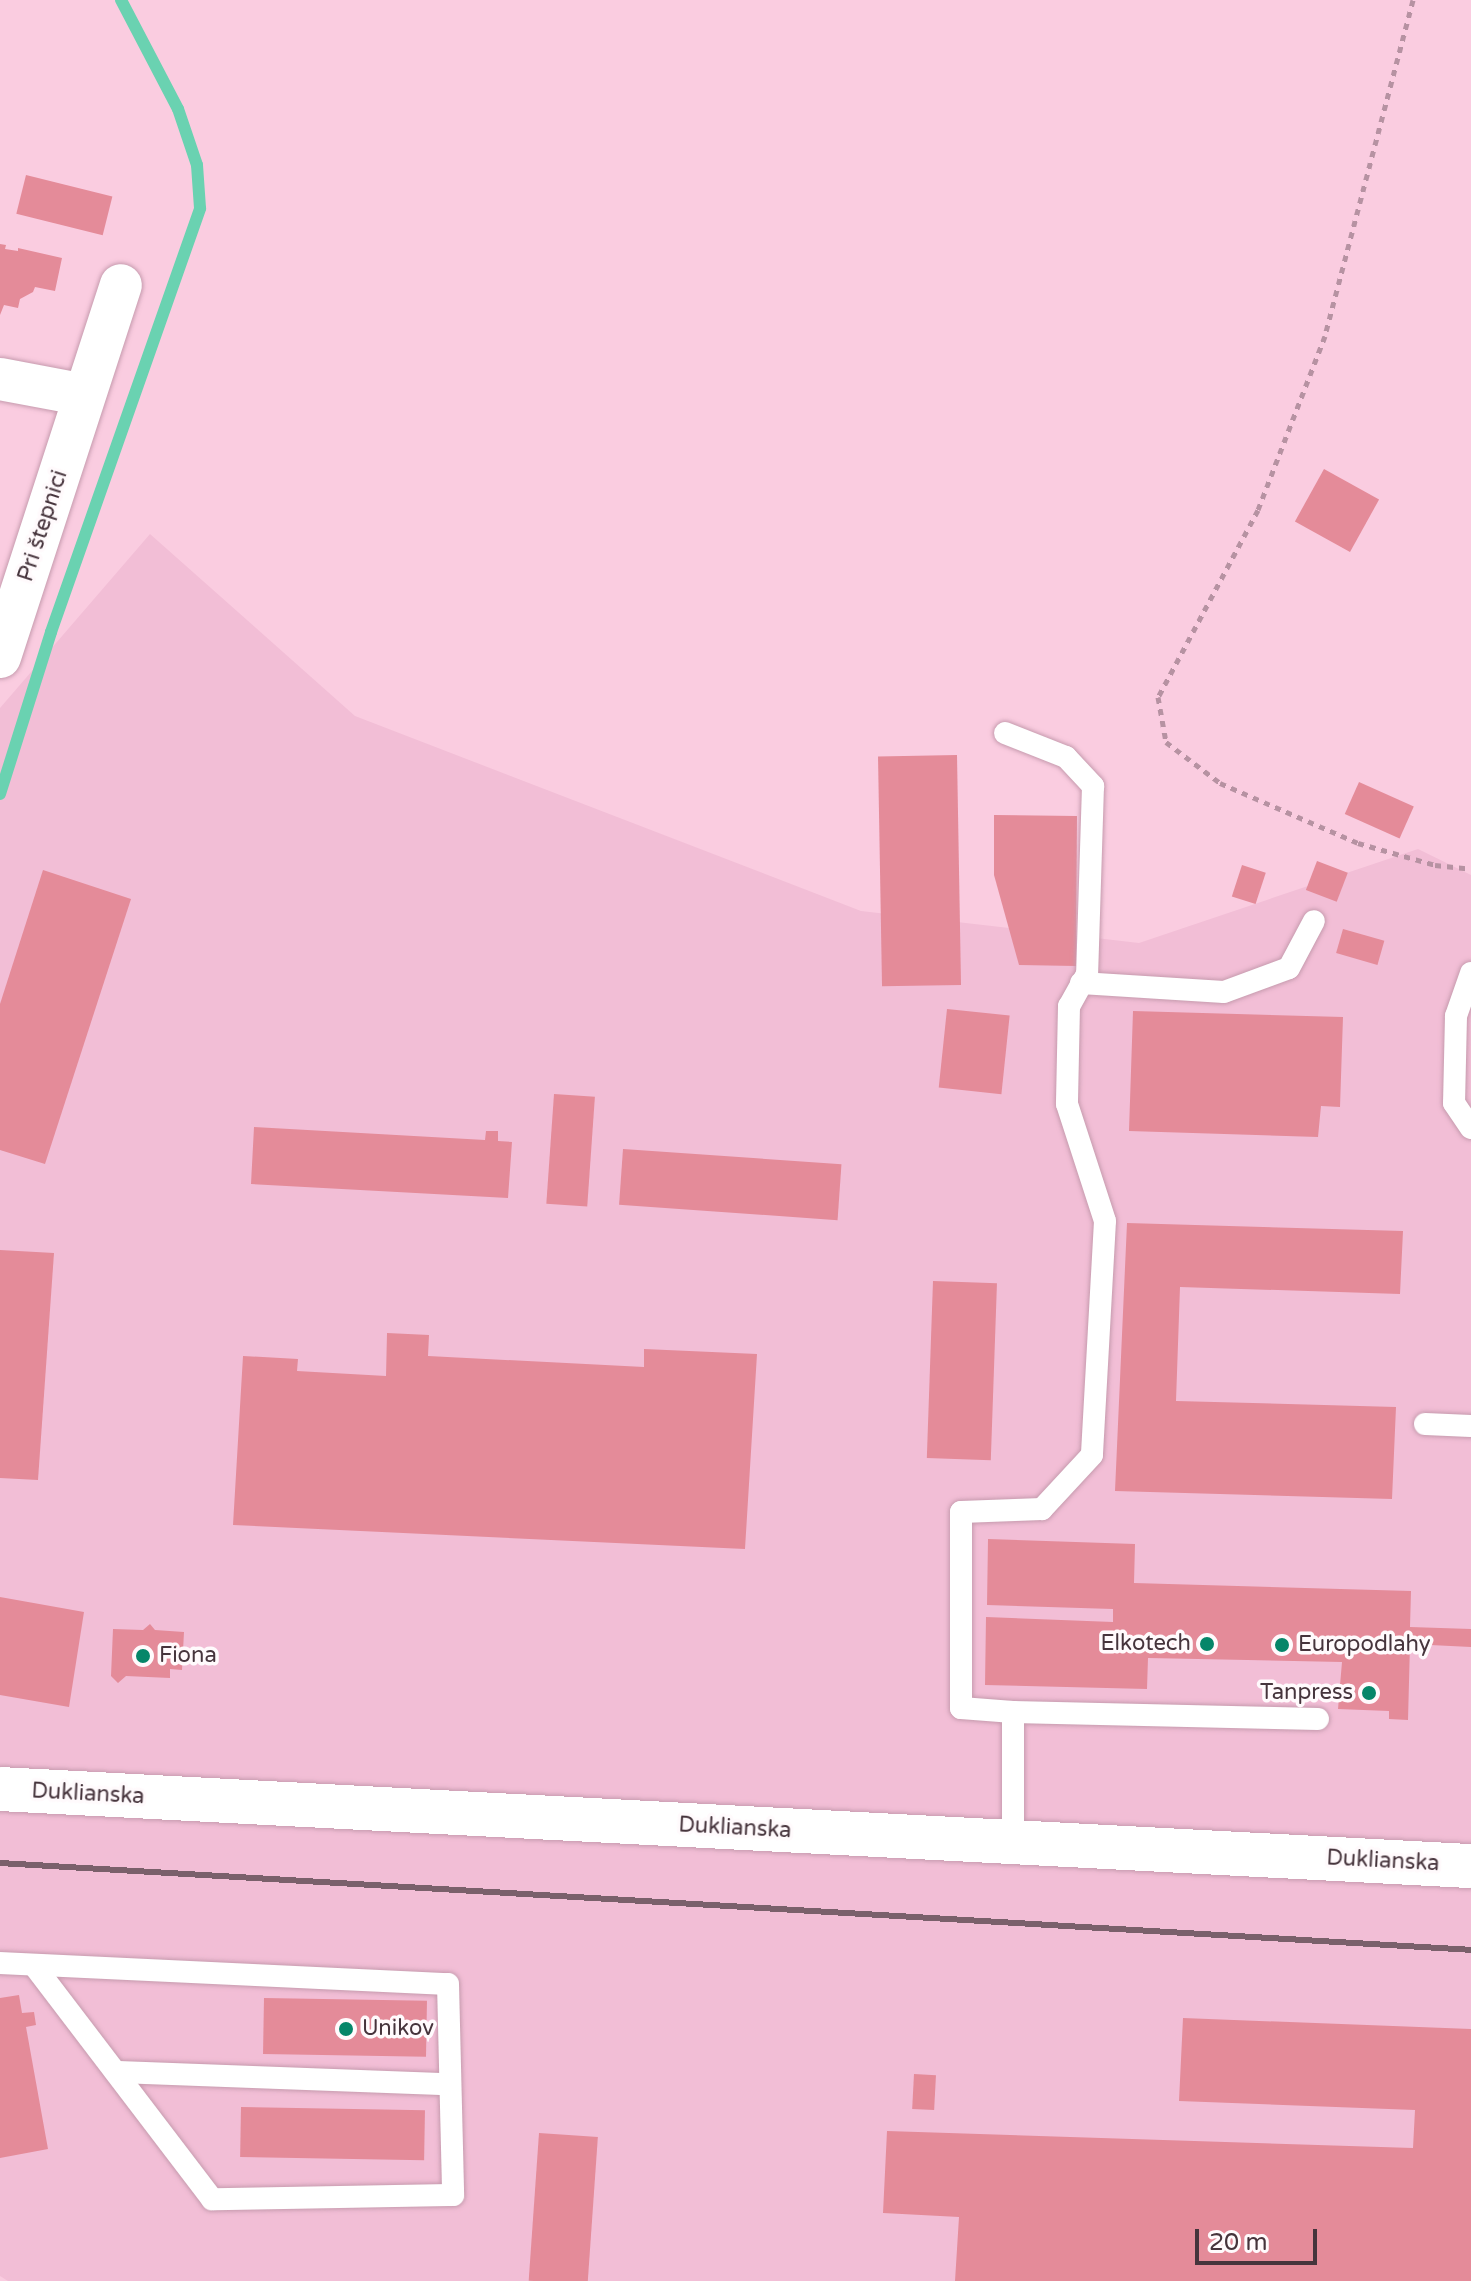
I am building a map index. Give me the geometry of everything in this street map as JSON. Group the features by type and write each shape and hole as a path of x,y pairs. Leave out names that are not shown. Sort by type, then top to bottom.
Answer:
{"main road":[{"name":"Duklianska","path":"0,1789 1471,1866"}],"street":[{"name":"Pri štepnici","path":"0,657 121,285"},
{"path":"0,379 85,395"}],"lane":[{"path":"1005,733 1066,757 1093,786 1087,974 1069,1006 1067,1104 1105,1221 1092,1455 1042,1509 961,1512 961,1708 1318,1719"},
{"path":"1081,983 1224,992 1289,968 1314,921"},
{"path":"1471,973 1456,1016 1454,1103 1471,1128"},
{"path":"1425,1424 1471,1426"},
{"path":"1013,1712 1013,1842"},
{"path":"0,1963 448,1984 453,2195 212,2199 35,1967"},
{"path":"116,2072 450,2084"}],"path":[{"path":"1413,0 1325,336 1258,510 1158,697 1166,742 1220,783 1358,843 1435,865 1471,869"}],"shaded area":[{"path":"150,534 355,716 861,911 1139,943 1418,849 1471,875 1471,2281 8,2281 0,2276 0,708"}],"building":[{"path":"26,175 112,197 103,235 16,214"},
{"path":"0,244 6,245 5,249 18,251 18,248 62,258 55,291 35,287 33,292 20,299 18,308 4,305 0,315"},
{"path":"1324,469 1379,500 1350,552 1295,521"},
{"path":"957,755 961,985 882,986 878,756"},
{"path":"1359,782 1414,806 1400,838 1345,814"},
{"path":"994,815 1077,816 1076,966 1019,965 994,875"},
{"path":"1317,861 1348,873 1337,902 1306,890"},
{"path":"1242,865 1266,873 1256,904 1232,896"},
{"path":"43,870 131,899 45,1164 0,1150 0,1004"},
{"path":"1343,929 1384,941 1377,965 1336,953"},
{"path":"947,1009 1010,1016 1001,1094 939,1088"},
{"path":"1133,1011 1343,1017 1340,1107 1321,1106 1318,1137 1129,1131"},
{"path":"554,1094 595,1097 587,1207 546,1204"},
{"path":"254,1127 485,1140 486,1131 498,1131 498,1141 512,1142 508,1198 251,1184"},
{"path":"623,1149 841,1164 838,1220 619,1205"},
{"path":"1127,1223 1403,1231 1400,1294 1180,1287 1176,1401 1396,1407 1392,1499 1115,1491"},
{"path":"0,1250 54,1253 38,1480 0,1478"},
{"path":"933,1281 997,1283 991,1460 927,1458"},
{"path":"387,1333 429,1335 428,1356 644,1367 644,1349 757,1354 745,1549 233,1525 243,1356 298,1359 297,1371 386,1376"},
{"path":"988,1539 1135,1544 1134,1583 1411,1591 1410,1627 1471,1629 1471,1647 1410,1644 1408,1720 1389,1719 1389,1711 1338,1709 1342,1662 1148,1658 1147,1689 985,1685 986,1617 1113,1622 1113,1609 987,1605"},
{"path":"0,1597 84,1612 69,1707 0,1695"},
{"path":"150,1624 155,1630 184,1632 182,1670 170,1669 170,1678 126,1676 118,1683 111,1676 113,1629 143,1630"},
{"path":"19,1995 22,2013 34,2012 36,2025 26,2027 48,2149 0,2158 0,1998"},
{"path":"264,1998 427,2001 426,2057 263,2054"},
{"path":"1183,2018 1471,2029 1471,2281 955,2281 959,2217 883,2213 887,2131 1413,2148 1415,2110 1179,2101"},
{"path":"914,2074 936,2075 934,2110 912,2109"},
{"path":"241,2107 425,2110 424,2160 240,2157"},
{"path":"539,2133 598,2137 588,2281 529,2281"}],"waterway":[{"path":"0,794 51,632 200,208 197,165 178,109 121,0"}],"railway":[{"path":"0,1863 1471,1950"}],"place":[{"name":"Elkotech","path":"1207,1644"},
{"name":"Europodlahy","path":"1282,1645"},
{"name":"Fiona","path":"143,1656"},
{"name":"Tanpress","path":"1369,1693"},
{"name":"Unikov","path":"346,2029"}]}
